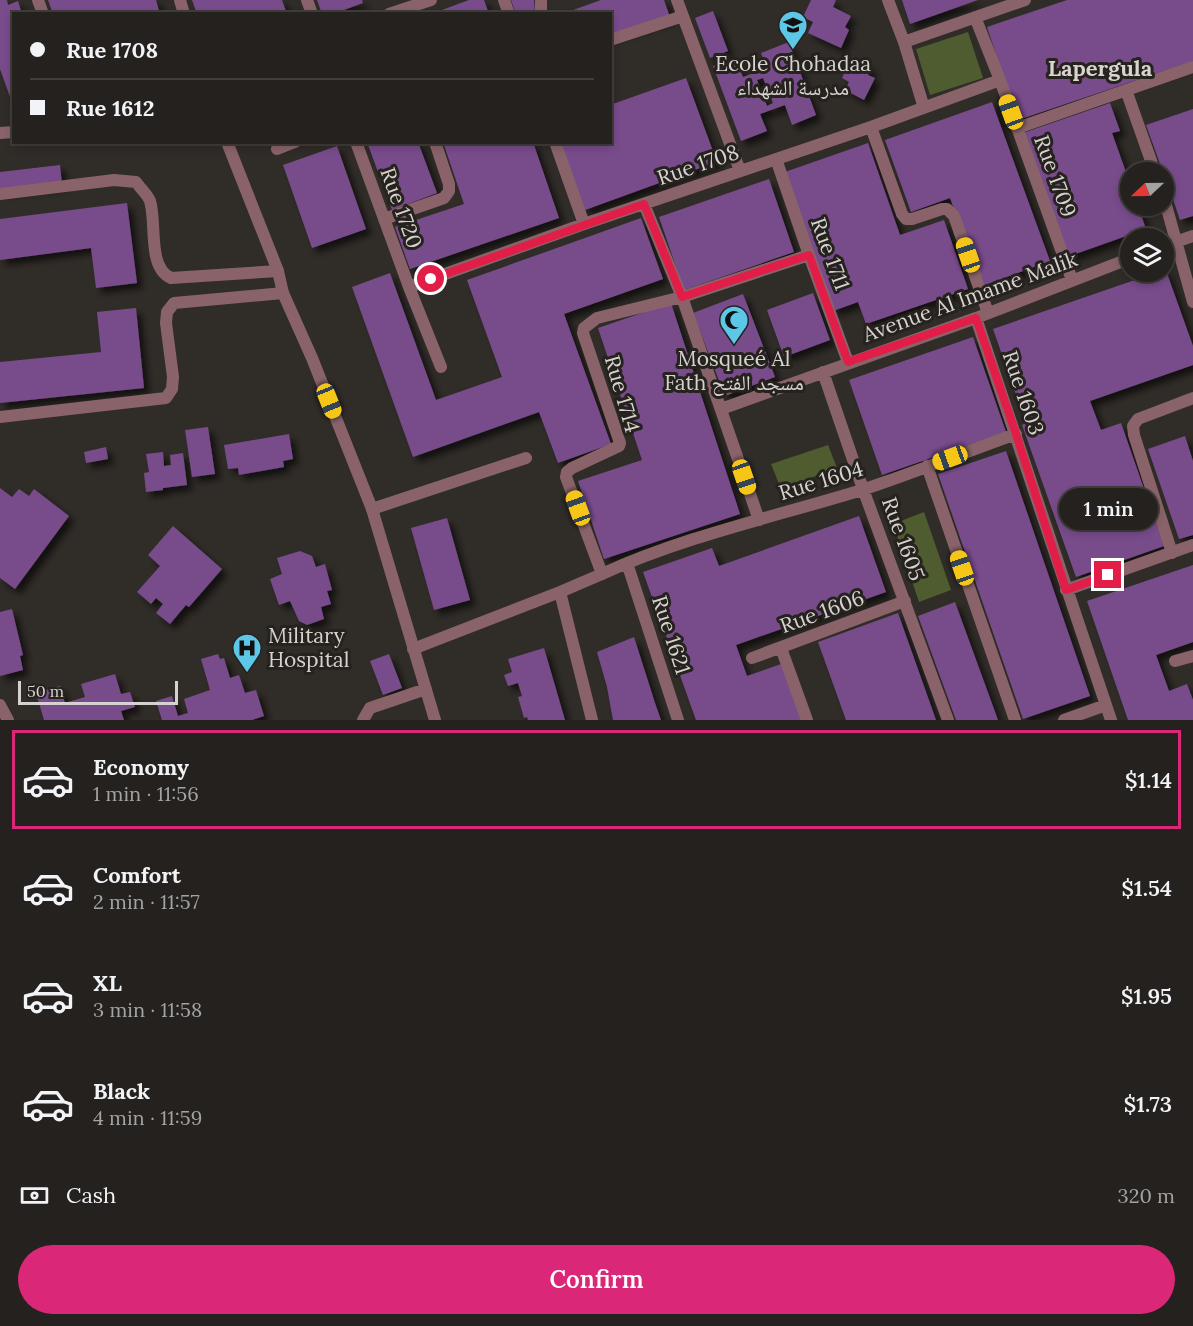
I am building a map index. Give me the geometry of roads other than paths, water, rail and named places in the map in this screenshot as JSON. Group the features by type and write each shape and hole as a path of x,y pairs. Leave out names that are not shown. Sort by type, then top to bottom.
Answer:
{"street":[{"path":"395,12 431,0"},
{"path":"677,0 740,171"},
{"path":"888,0 904,42 924,108"},
{"path":"904,42 1016,1"},
{"path":"612,39 683,16"},
{"name":"Rue 1709","path":"975,17 1072,280"},
{"path":"1017,128 1193,68"},
{"name":"Rue 1708","path":"409,287 584,224 871,128 1000,80"},
{"path":"1126,90 1151,162"},
{"name":"Rue 1603","path":"871,128 902,214 906,219 942,209 947,209 954,216 1016,434 1111,720"},
{"path":"277,149 290,144"},
{"name":"Rue 1720","path":"357,144 441,367"},
{"path":"384,219 444,198 449,191 449,184 436,144"},
{"path":"556,144 584,224"},
{"path":"228,146 278,271 283,293 312,358 372,509 435,720"},
{"name":"Rue 1711","path":"776,159 848,362"},
{"path":"0,194 114,180 136,182 150,200 158,265 164,275 171,278 278,271"},
{"path":"644,204 682,297 759,520"},
{"path":"1169,216 1193,302"},
{"path":"1176,242 1193,236"},
{"path":"682,297 809,255"},
{"name":"Avenue Al Imame Malik","path":"721,409 982,315 1120,262"},
{"path":"0,417 166,398 172,389 173,377 166,323 167,312 174,303 283,293"},
{"name":"Rue 1714","path":"602,574 566,477 567,472 572,468 619,446 620,443 583,333 584,328 597,318 682,297"},
{"name":"Rue 1605","path":"823,372 863,489 948,720"},
{"path":"1172,553 1133,426 1138,419 1193,398"},
{"name":"Rue 1604","path":"413,649 655,552 863,489 1016,434"},
{"path":"372,509 526,458"},
{"path":"927,466 1015,720"},
{"path":"1066,590 1193,545"},
{"name":"Rue 1621","path":"627,563 678,720"},
{"path":"560,592 592,720"},
{"name":"Rue 1606","path":"752,658 905,602"},
{"path":"781,648 807,720"},
{"path":"1176,661 1192,660"},
{"path":"363,720 370,708 426,689"},
{"path":"0,705 8,720"},
{"path":"1064,720 1106,705"}],"place":[{"name":"Ecole Chohadaa مدرسة الشهداء","path":"793,50"},
{"name":"Mosqueé Al Fath مسجد الفتح","path":"734,346"},
{"name":"Military Hospital","path":"247,674"}],"district":[{"name":"Lapergula","path":"1100,68"}]}
